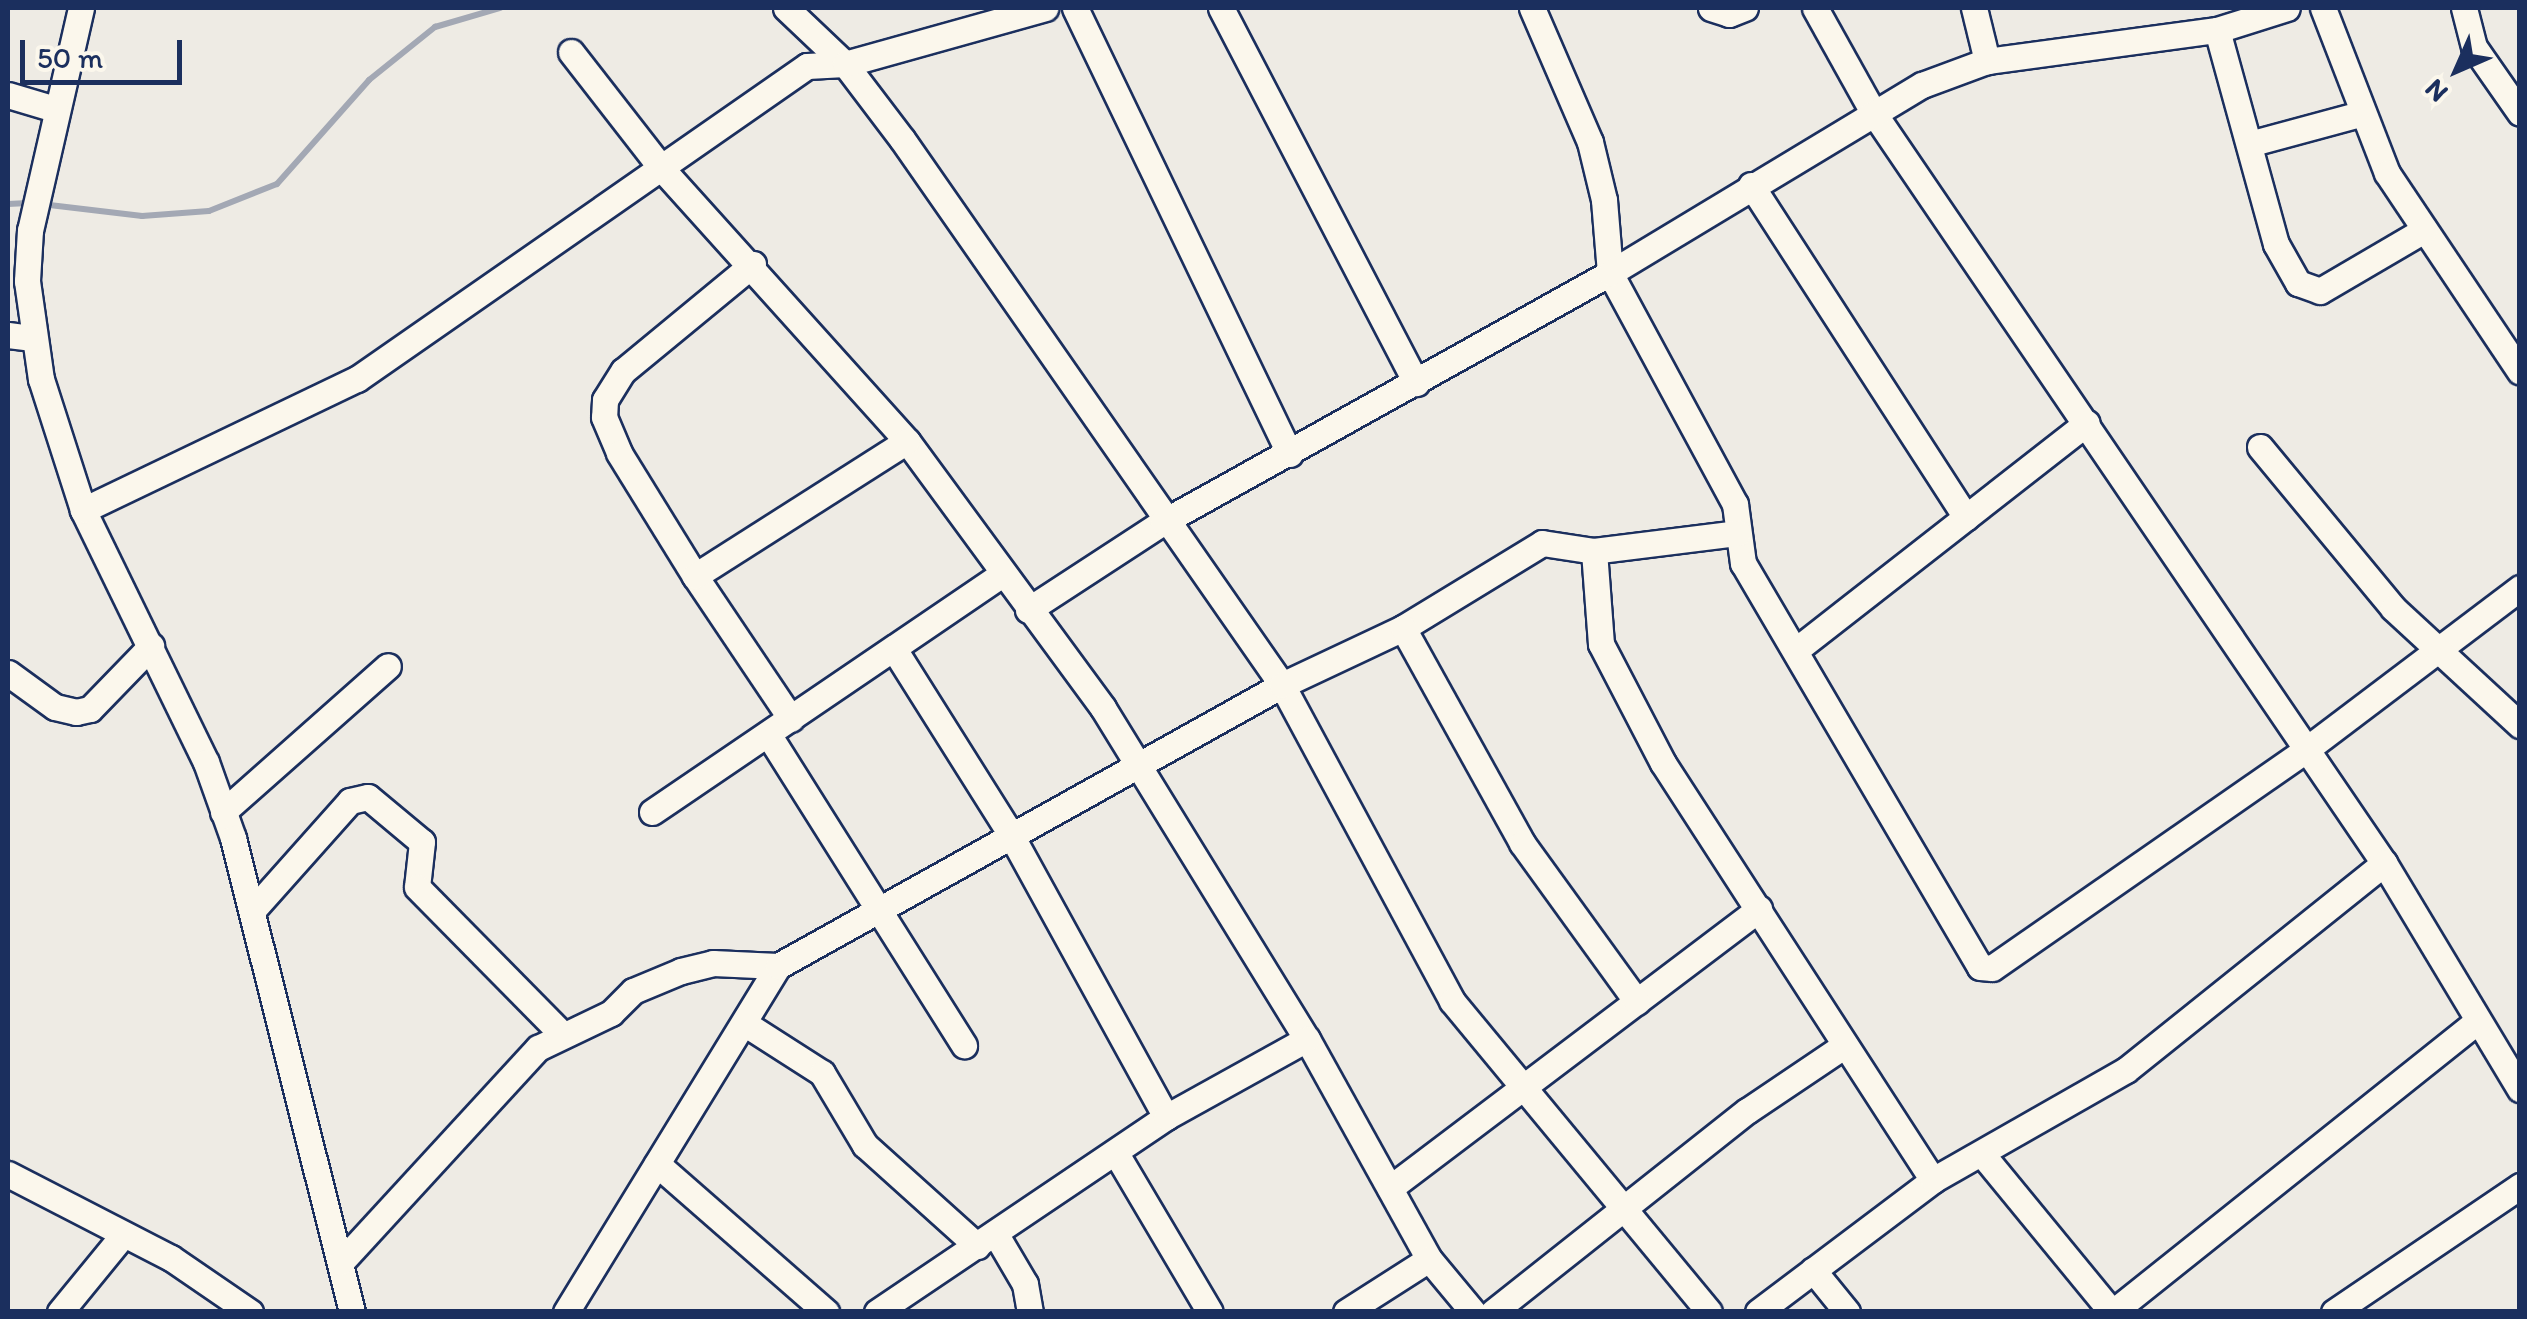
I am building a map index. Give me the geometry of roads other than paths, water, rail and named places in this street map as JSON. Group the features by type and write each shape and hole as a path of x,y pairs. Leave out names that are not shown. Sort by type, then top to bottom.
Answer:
{"street":[{"path":"81,8 30,230 20,337 84,510 151,646 223,812 252,910 352,1312"},
{"path":"786,8 845,64 982,252 1164,522 1282,685 1452,1000 1709,1312"},
{"path":"84,510 357,379 808,66 845,64 1045,8"},
{"path":"1075,8 1290,454"},
{"path":"1221,8 1416,382"},
{"path":"1532,8 1594,157 1610,272 1734,504 1743,563 1980,966 1992,968 2306,749 2435,648 2520,588"},
{"path":"1710,8 1729,14 1745,8"},
{"path":"1815,8 1873,112 2384,863 2520,1089"},
{"path":"1974,8 1987,61"},
{"path":"1028,610 1164,522 1610,272 1873,112 1987,61 2218,30 2288,8"},
{"path":"2323,8 2360,114 2424,230 2520,372"},
{"path":"2464,8 2474,47 2520,113"},
{"path":"2218,30 2281,259 2310,290 2320,292 2424,230"},
{"path":"571,52 663,170 753,264 906,442 1103,708 1306,1039 1429,1259 1473,1312"},
{"path":"8,95 55,109"},
{"path":"2249,144 2360,114"},
{"path":"1751,184 1966,518"},
{"path":"753,264 624,371 605,400 619,453 695,576 791,718"},
{"path":"1796,650 2087,423"},
{"path":"695,576 906,442"},
{"path":"2260,447 2366,578 2520,725"},
{"path":"566,1312 747,1024 778,966 1012,835 1140,769 1282,685 1403,628 1542,543 1594,550 1738,533"},
{"path":"1594,550 1602,644 1663,763 1933,1180"},
{"path":"652,812 1002,574"},
{"path":"1403,628 1522,843 1636,1002"},
{"path":"8,673 55,707 76,712 90,709 151,646"},
{"path":"894,649 1012,835 1166,1117"},
{"path":"223,812 388,666"},
{"path":"768,734 964,1045"},
{"path":"252,910 350,801 368,797 422,842 417,887 562,1032"},
{"path":"1758,1312 1933,1180 2126,1070 2384,863"},
{"path":"1390,1188 1522,1083 1758,909"},
{"path":"342,1262 538,1048 562,1032 593,1024 633,992 681,971 726,962 778,966"},
{"path":"1982,1154 2112,1312 2477,1021"},
{"path":"747,1024 822,1073 866,1145 986,1240 1025,1284 1030,1312"},
{"path":"877,1312 1118,1155 1166,1117 1306,1039"},
{"path":"1494,1312 1623,1208 1846,1045"},
{"path":"1118,1155 1210,1312"},
{"path":"657,1164 826,1312"},
{"path":"8,1174 200,1276 250,1312"},
{"path":"2334,1312 2520,1186"},
{"path":"60,1312 123,1235"},
{"path":"1346,1312 1429,1259"},
{"path":"1814,1270 1847,1312"}],"waterway":[{"path":"41,204 142,216 209,211 277,184 369,80 435,27 500,8"},
{"path":"8,204 28,203"}]}
